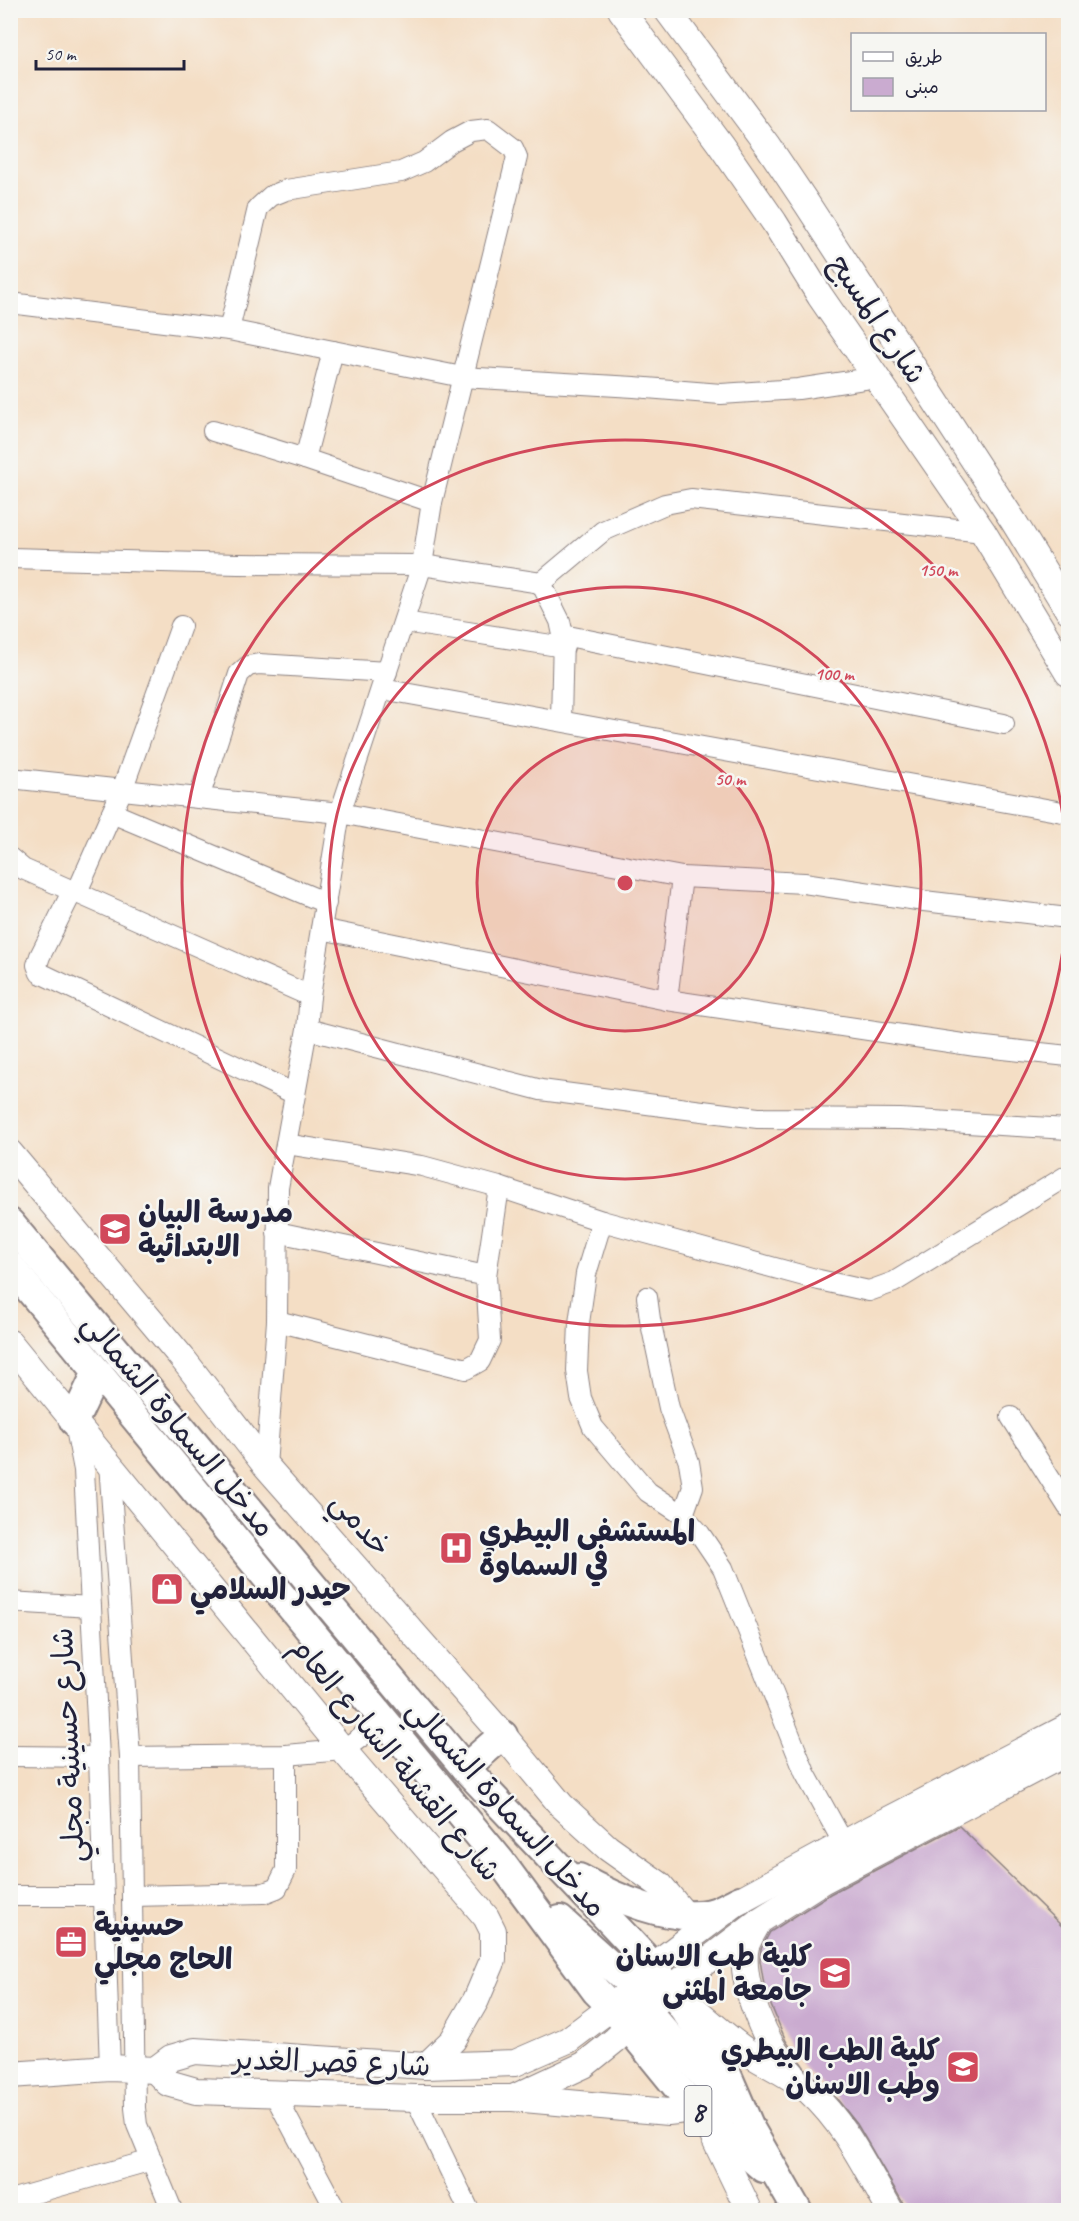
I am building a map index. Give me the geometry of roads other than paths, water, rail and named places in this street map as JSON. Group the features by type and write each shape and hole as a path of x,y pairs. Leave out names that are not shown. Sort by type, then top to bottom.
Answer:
{"highway":[{"name":"مدخل السماوة الشمالي","path":"10,1223 465,1768 513,1821 653,1965 721,2061 751,2130 781,2183"},
{"name":"مدخل السماوة الشمالي","path":"10,1266 501,1862 630,2008"},
{"path":"74,1421 97,1372"},
{"path":"465,1768 503,1735"},
{"path":"513,1821 567,1872 605,1892 639,1906 685,1915 711,1913 740,1900"},
{"path":"671,1988 655,1995 641,1993 630,2008 751,2130"},
{"name":"8","path":"630,2008 699,2111 781,2183 797,2211"}],"main road":[{"name":"شارع المسبح","path":"621,10 720,144 774,222 820,296 983,532 1068,673"},
{"name":"شارع المسبح","path":"666,10 768,146 1014,522 1068,610"},
{"path":"820,296 852,276"},
{"name":"خدمي","path":"10,1153 183,1359 266,1466 503,1735 561,1805 584,1828 633,1868 660,1885 685,1915"},
{"name":"شارع القشلة الشارع العام","path":"10,1343 343,1750 486,1917 493,1931 493,1960 476,2000 453,2040 426,2066"},
{"path":"513,2098 584,2065 600,2054 630,2008 653,1965 740,1900 1068,1727"},
{"path":"809,2091 786,2073 751,2055 671,1988 759,1921 822,1881 1068,1752"},
{"path":"759,1921 746,1945 745,1964 756,2011 771,2045 787,2069 833,2115 848,2136 890,2211"},
{"path":"10,2075 133,2069 195,2051 426,2066 515,2063 568,2040 630,2008"},
{"name":"شارع قصر الغدير","path":"133,2069 180,2088 196,2091 415,2098 513,2098 668,2112 699,2111"},
{"path":"699,2111 749,2211"}],"street":[{"path":"229,330 258,208 271,196 286,190 401,172 424,162 452,141 471,131 488,129 513,148 517,157 432,502 422,565 340,813 310,996 307,1029 278,1188 277,1320 266,1466"},
{"path":"10,303 229,330 462,377 721,394 798,389 877,377"},
{"path":"306,459 333,351"},
{"path":"213,431 306,459 432,502"},
{"path":"10,558 238,564 422,565 541,583 603,531 665,504 691,499 983,532"},
{"path":"541,583 560,621 564,641 561,721"},
{"path":"404,622 564,641 1004,723"},
{"path":"181,626 122,790 75,891 37,965 40,973 295,1094"},
{"path":"199,798 239,674 248,666 259,664 384,681 561,721 1068,813"},
{"path":"10,778 340,813 682,877 804,883 924,901 1068,918"},
{"path":"112,813 326,903"},
{"path":"10,858 23,869 310,996"},
{"path":"667,999 682,877"},
{"path":"321,929 667,999 976,1046 1068,1056"},
{"path":"307,1029 541,1090 655,1105 758,1118 900,1119 1068,1129"},
{"path":"286,1144 422,1166 499,1187 602,1221 819,1280 869,1291 894,1282 1068,1175"},
{"path":"277,1320 466,1369 480,1361 490,1340 486,1276 499,1187"},
{"path":"602,1221 586,1274 579,1323 577,1371 581,1398 593,1427 648,1492 683,1515 700,1534 723,1568 805,1773 844,1844"},
{"path":"277,1232 486,1276"},
{"path":"647,1297 669,1408 689,1462 693,1488 683,1515"},
{"path":"1011,1417 1068,1508"},
{"name":"شارع حسينية مجلي","path":"74,1421 84,1470 104,1896 133,2069"},
{"name":"شارع حسينية مجلي","path":"109,1463 130,1757 133,2069"},
{"path":"10,1602 92,1606"},
{"path":"130,1757 286,1755 343,1750 384,1720"},
{"path":"133,1896 264,1893 278,1888 286,1870 286,1755"},
{"path":"10,1756 99,1757"},
{"path":"10,1896 104,1896"},
{"path":"133,2069 137,2126 172,2211"},
{"path":"274,2093 336,2211"},
{"path":"415,2098 469,2211"},
{"path":"10,2200 152,2160"}],"place":[{"name":"مدرسة البيان الابتدائية","path":"115,1229"},
{"name":"المستشفى البيطري في السماوة","path":"456,1548"},
{"name":"حيدر السلامي","path":"167,1589"},
{"name":"حسينية الحاج مجلي","path":"71,1942"},
{"name":"كلية طب الاسنان جامعة المثنى","path":"835,1973"},
{"name":"كلية الطب البيطري وطب الاسنان","path":"963,2067"}]}
